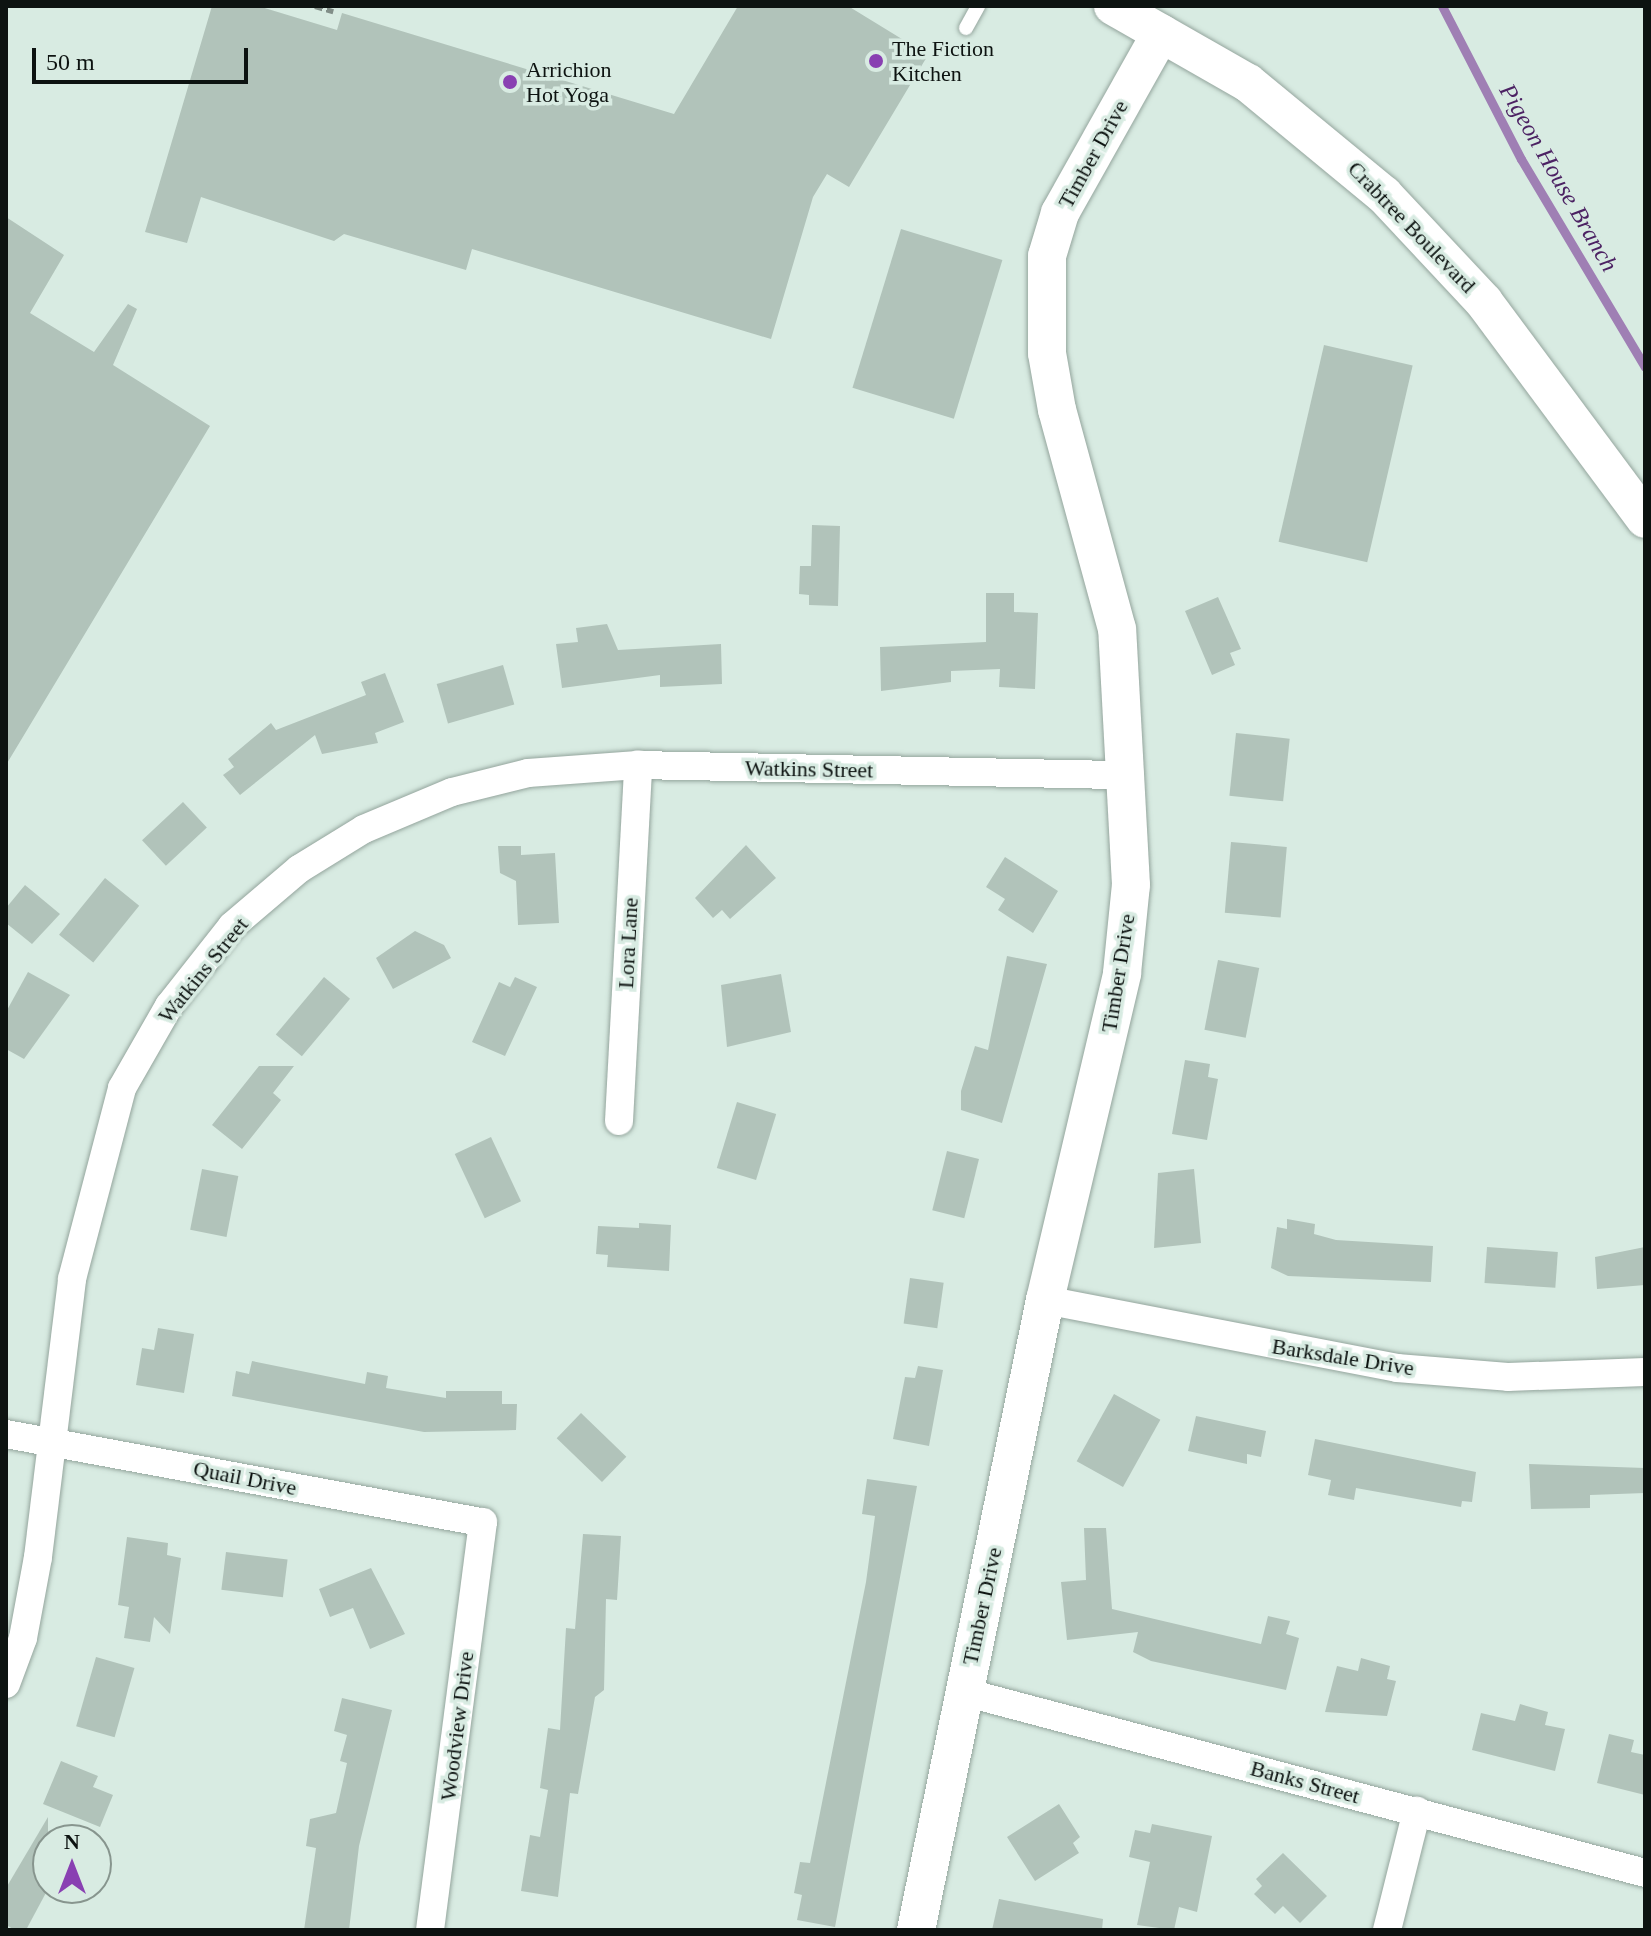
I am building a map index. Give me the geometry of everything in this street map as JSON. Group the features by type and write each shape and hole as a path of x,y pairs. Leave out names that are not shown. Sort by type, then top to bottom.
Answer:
{"street":[{"name":"Crabtree Boulevard","path":"1113,6 1285,109 1438,249 1645,519"},
{"name":"Timber Drive","path":"916,1930 1045,1300 1122,973 1130,775 1117,629 1057,410 1045,290 1060,213 1161,33"},
{"name":"Watkins Street","path":"6,1684 23,1638 54,1442 72,1279 122,1088 169,1006 232,926 299,869 364,829 452,792 528,773 638,765 1130,775"},
{"name":"Lora Lane","path":"619,1121 638,765"},
{"name":"Barksdale Drive","path":"1045,1300 1397,1368 1508,1377 1645,1372"},
{"name":"Quail Drive","path":"6,1434 483,1522"},
{"name":"Woodview Drive","path":"430,1930 483,1522"},
{"name":"Banks Street","path":"964,1692 1645,1873"},
{"path":"1387,1930 1417,1811"}],"lane":[{"path":"966,28 978,6"}],"path":[{"path":"315,6 333,11"}],"building":[{"path":"212,6 258,6 337,30 342,13 674,114 738,6 848,6 928,55 849,187 827,174 813,197 771,339 472,249 466,270 344,234 334,241 201,197 187,243 145,232"},
{"path":"6,217 64,255 30,313 94,352 128,304 137,309 113,365 210,426 6,765"},
{"path":"901,229 1002,260 954,419 852,388"},
{"path":"1324,345 1413,365 1367,562 1279,542"},
{"path":"812,525 840,526 838,606 809,605 809,595 799,594 800,566 811,566"},
{"path":"986,593 1014,593 1014,612 1038,613 1035,689 999,687 1000,669 951,671 951,682 881,691 880,647 986,642"},
{"path":"1218,597 1241,649 1230,653 1235,665 1212,675 1185,611"},
{"path":"607,624 618,650 721,644 722,684 660,687 660,675 562,688 556,644 578,642 576,628"},
{"path":"503,665 514,704 448,723 437,684"},
{"path":"385,673 404,722 375,733 378,743 322,754 315,735 240,795 223,775 234,767 228,759 271,723 276,730 366,695 361,682"},
{"path":"1236,733 1290,739 1283,801 1229,796"},
{"path":"183,802 207,828 166,866 142,840"},
{"path":"1231,842 1287,847 1281,918 1225,913"},
{"path":"746,845 776,878 730,919 722,910 713,918 695,898"},
{"path":"498,846 521,846 521,855 555,853 559,923 518,925 516,881 500,873"},
{"path":"1005,857 1058,891 1033,933 998,910 1005,899 986,887"},
{"path":"105,878 139,906 93,962 59,935"},
{"path":"25,885 60,914 32,944 6,923 6,908"},
{"path":"415,931 444,945 451,958 393,989 376,958"},
{"path":"1007,956 1047,964 1002,1123 961,1110 961,1091 975,1046 988,1050"},
{"path":"1218,960 1259,968 1246,1038 1204,1030"},
{"path":"28,972 70,995 24,1059 6,1049 6,1012"},
{"path":"781,974 791,1032 727,1047 721,985"},
{"path":"324,977 350,999 302,1056 276,1034"},
{"path":"515,977 537,987 505,1056 472,1042 499,982 510,987"},
{"path":"1185,1060 1210,1064 1208,1077 1218,1079 1207,1140 1172,1134"},
{"path":"259,1066 294,1066 273,1093 281,1100 242,1149 212,1125"},
{"path":"737,1102 776,1114 756,1180 717,1168"},
{"path":"491,1137 521,1201 485,1218 455,1154"},
{"path":"947,1151 979,1159 964,1218 932,1210"},
{"path":"202,1169 238,1176 226,1237 190,1230"},
{"path":"1194,1169 1201,1243 1154,1248 1158,1173"},
{"path":"1287,1219 1315,1224 1314,1234 1336,1240 1433,1246 1431,1282 1288,1276 1271,1268 1277,1227 1287,1229"},
{"path":"639,1223 671,1225 669,1271 607,1267 608,1255 596,1254 598,1226 639,1228"},
{"path":"1487,1247 1558,1252 1555,1288 1484,1283"},
{"path":"1645,1247 1645,1285 1597,1289 1595,1257"},
{"path":"910,1278 944,1283 937,1328 904,1324"},
{"path":"158,1328 194,1334 184,1393 136,1385 142,1348 154,1350"},
{"path":"252,1361 365,1384 367,1372 388,1376 386,1388 446,1398 446,1391 502,1391 502,1404 517,1404 516,1430 424,1432 232,1396 236,1371 249,1374"},
{"path":"918,1366 943,1370 929,1446 893,1439 905,1377 915,1378"},
{"path":"1114,1394 1160,1420 1123,1487 1077,1461"},
{"path":"581,1413 626,1457 602,1482 557,1438"},
{"path":"1196,1416 1266,1431 1261,1457 1247,1454 1247,1464 1188,1451"},
{"path":"1315,1439 1476,1472 1472,1502 1462,1501 1461,1507 1356,1488 1354,1500 1328,1495 1331,1480 1308,1475"},
{"path":"1529,1464 1645,1468 1645,1493 1590,1495 1590,1508 1531,1509"},
{"path":"867,1479 917,1486 835,1927 797,1920 802,1895 794,1893 800,1862 810,1863 866,1582 875,1516 862,1514"},
{"path":"1084,1528 1106,1528 1112,1609 1261,1644 1268,1616 1290,1621 1286,1634 1299,1638 1286,1690 1151,1661 1133,1652 1138,1632 1067,1640 1061,1582 1086,1580"},
{"path":"583,1534 621,1536 617,1600 606,1599 604,1690 595,1697 578,1794 570,1793 558,1897 521,1891 530,1835 540,1837 548,1790 540,1788 548,1728 560,1730 566,1628 575,1629"},
{"path":"127,1537 168,1543 167,1555 181,1558 170,1634 154,1617 150,1642 124,1638 129,1607 118,1605"},
{"path":"226,1552 288,1560 283,1597 221,1590"},
{"path":"371,1568 405,1634 370,1649 353,1608 330,1617 319,1589"},
{"path":"96,1657 134,1668 115,1737 76,1726"},
{"path":"1361,1658 1390,1666 1387,1679 1396,1681 1387,1716 1325,1712 1337,1666 1358,1671"},
{"path":"342,1698 392,1710 359,1846 349,1930 304,1930 316,1848 306,1846 310,1819 336,1813 347,1763 340,1761 347,1735 334,1731"},
{"path":"1520,1704 1548,1712 1545,1725 1565,1729 1555,1771 1472,1750 1481,1713 1515,1721"},
{"path":"1609,1734 1634,1740 1631,1752 1645,1755 1645,1795 1597,1783"},
{"path":"61,1761 98,1776 93,1787 113,1795 101,1824 93,1824 43,1804"},
{"path":"1059,1804 1080,1837 1073,1843 1079,1853 1035,1881 1007,1837"},
{"path":"1152,1824 1212,1836 1197,1912 1179,1907 1174,1930 1137,1925 1150,1862 1129,1857 1135,1830 1150,1833"},
{"path":"32,1844 32,1904 40,1904 26,1930 15,1930 6,1925 6,1888"},
{"path":"1283,1853 1327,1896 1300,1923 1283,1906 1275,1914 1254,1894 1262,1886 1256,1879"},
{"path":"999,1899 1103,1919 1102,1930 992,1930"}],"waterway":[{"name":"Pigeon House Branch","path":"1442,6 1521,159 1645,367"}],"place":[{"name":"The Fiction Kitchen","path":"876,61"},
{"name":"Arrichion Hot Yoga","path":"510,82"}]}
